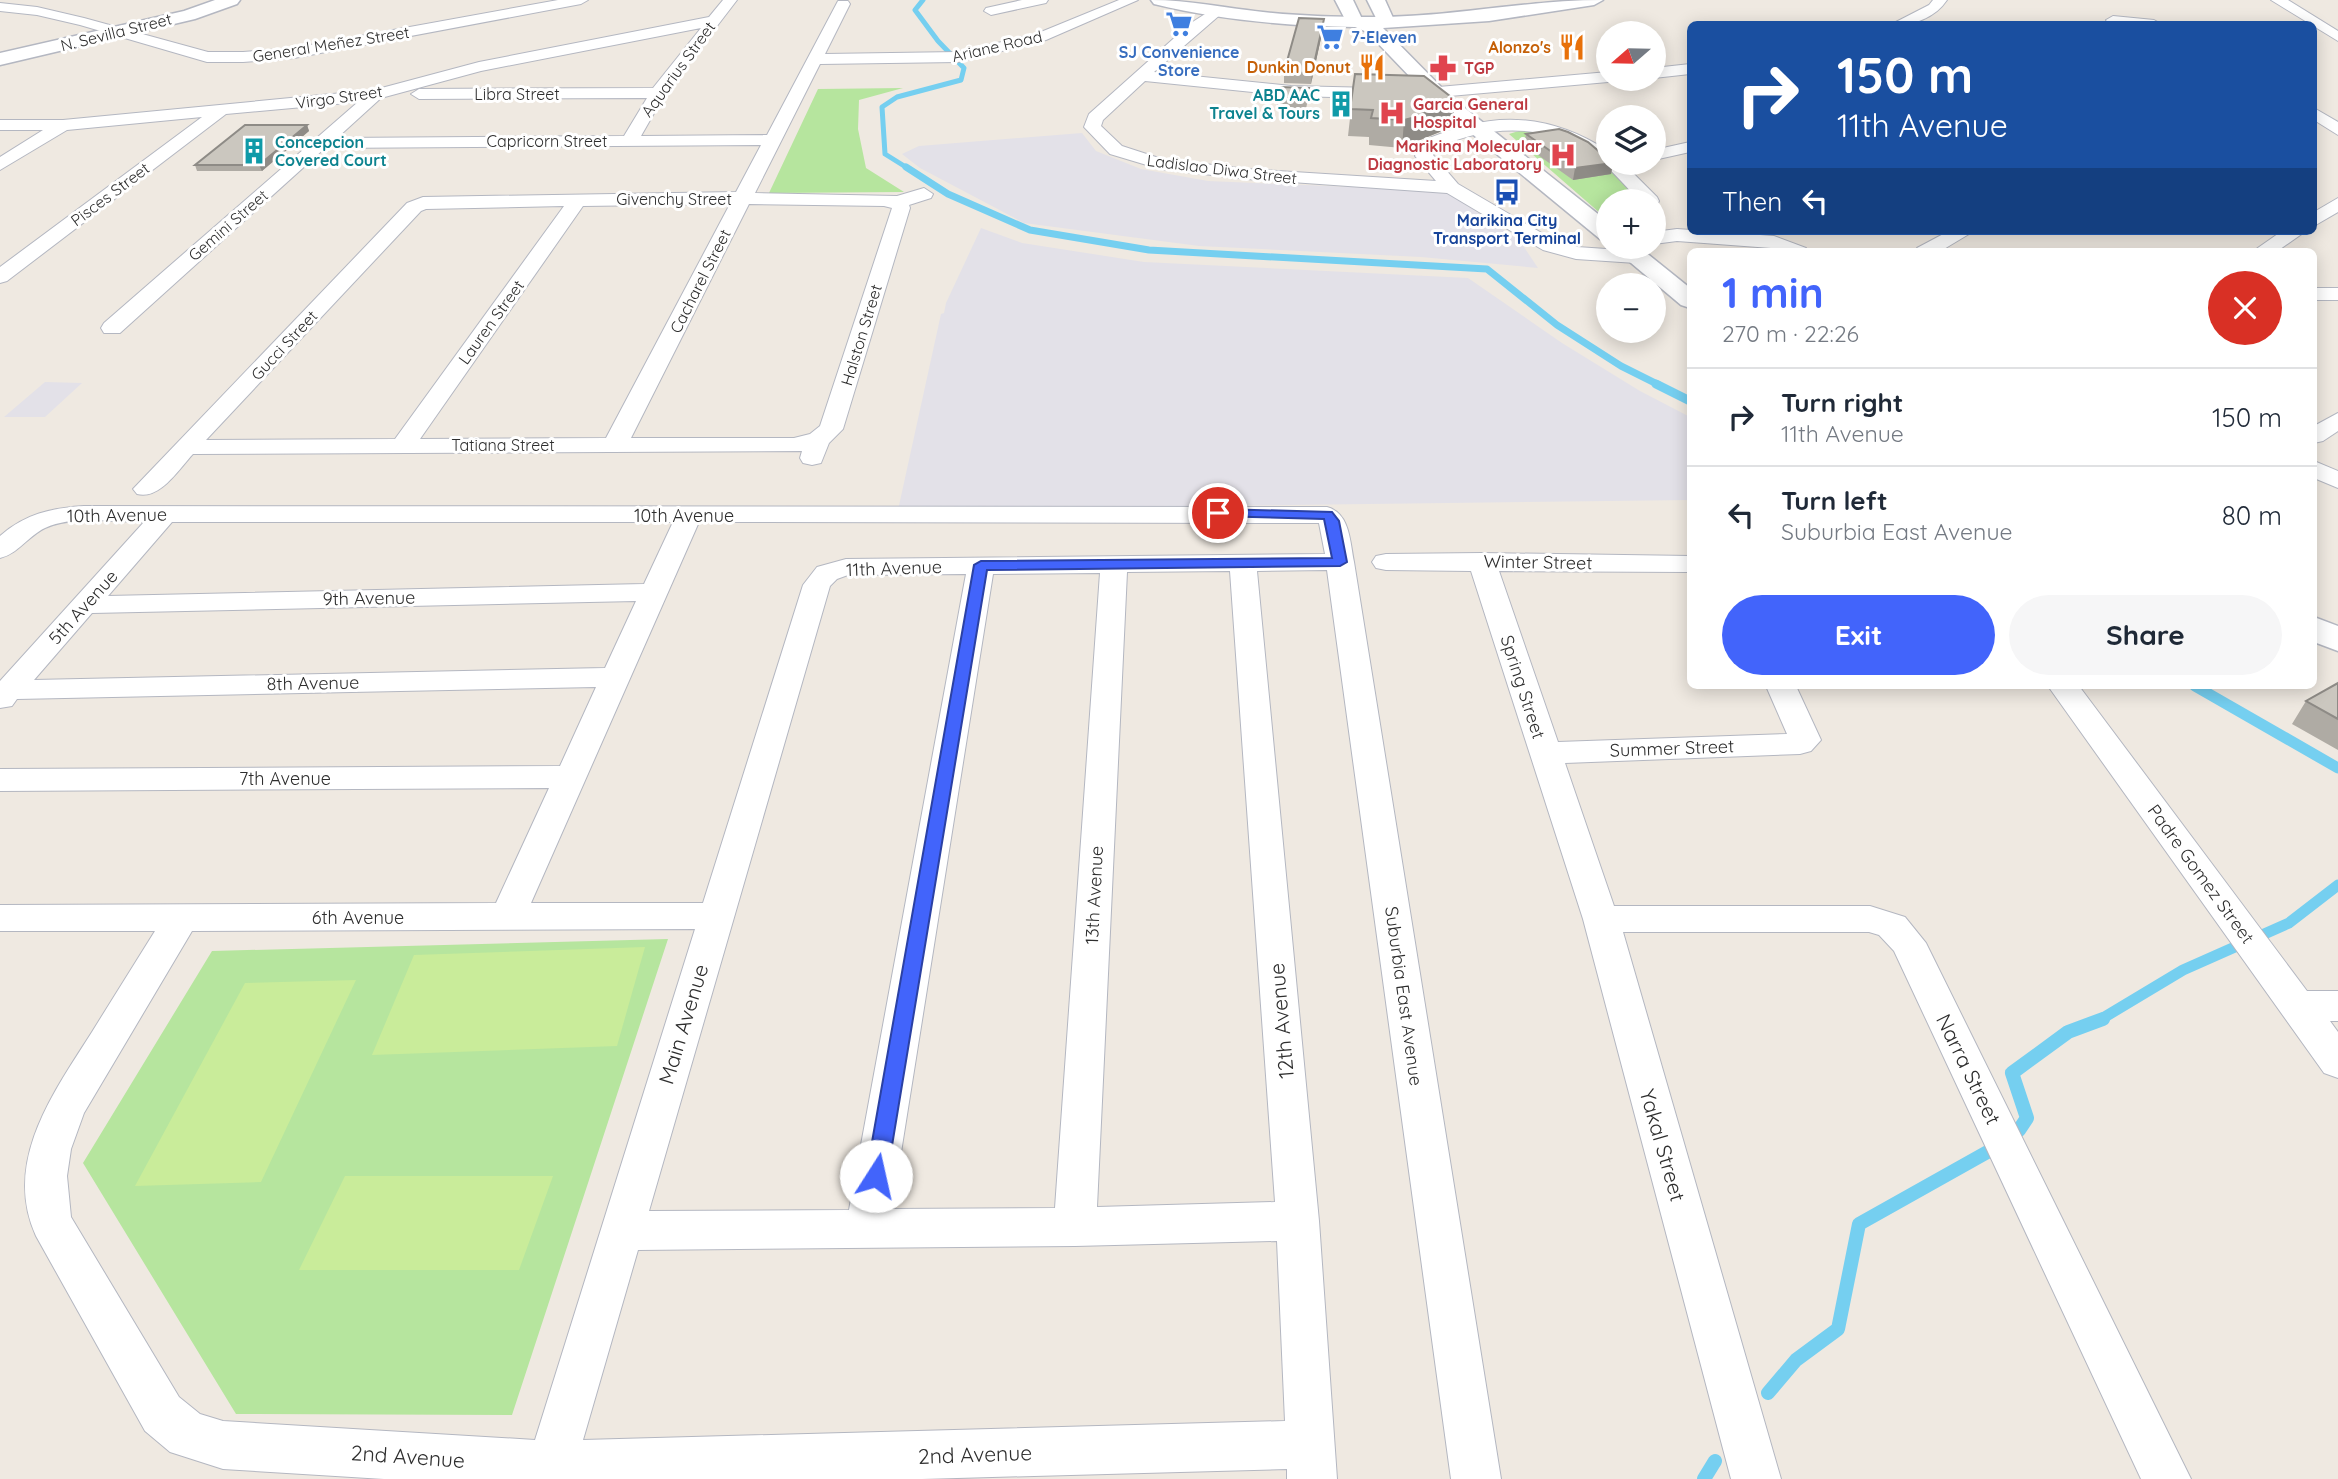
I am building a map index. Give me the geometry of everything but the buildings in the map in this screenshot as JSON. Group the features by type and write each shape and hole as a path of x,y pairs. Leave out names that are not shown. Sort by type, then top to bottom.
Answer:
{"main road":[{"name":"N. Sevilla Street","path":"0,60 189,15 231,0"},
{"path":"1160,0 1256,16 1371,23 1449,18 1594,0"},
{"path":"1344,0 1371,23 1436,94 1596,224"},
{"path":"1371,23 1376,0"},
{"path":"1639,259 1687,298"},
{"path":"2317,630 2338,640"}],"street":[{"name":"General Meñez Street","path":"0,7 37,11 207,57 243,57 294,53 582,0"},
{"name":"Aquarius Street","path":"629,141 658,93 730,0"},
{"path":"991,11 1041,0"},
{"name":"Ariane Road","path":"814,59 958,57 1041,37 1131,0"},
{"path":"1906,21 1925,13 1940,0"},
{"path":"2278,0 2312,21"},
{"name":"Cacharel Street","path":"615,445 842,4"},
{"name":"Ladislao Diwa Street","path":"1216,11 1196,26 1092,123 1098,136 1127,155 1160,164 1203,170 1451,188"},
{"path":"2112,18 2133,21"},
{"name":"Virgo Street","path":"0,125 63,125 375,94 479,67 713,21"},
{"path":"2317,24 2338,37"},
{"path":"1666,73 1687,72"},
{"path":"1143,75 1291,91 1436,94 1596,78"},
{"name":"Libra Street","path":"375,94 658,93"},
{"name":"Gemini Street","path":"112,328 375,94"},
{"name":"Pisces Street","path":"0,277 220,111"},
{"path":"2317,115 2338,130"},
{"path":"1596,150 1557,131 1512,124 1451,132 1427,146 1424,156 1451,188 1550,246 1576,253 1596,253"},
{"path":"0,165 63,125"},
{"name":"Capricorn Street","path":"321,143 772,140"},
{"path":"1666,152 1687,148"},
{"path":"1626,175 1638,189"},
{"name":"Givenchy Street","path":"423,202 742,198 898,202 924,194"},
{"name":"Lauren Street","path":"403,445 579,200"},
{"name":"Gucci Street","path":"146,489 414,207 423,202"},
{"name":"Halston Street","path":"815,451 831,429 901,208 898,202"},
{"path":"2317,218 2338,204"},
{"path":"1666,216 1687,221"},
{"path":"1745,235 1789,248"},
{"path":"1932,248 1956,235"},
{"path":"2268,248 2290,235"},
{"path":"2317,294 2338,294"},
{"path":"2317,434 2338,419"},
{"name":"Tatiana Street","path":"187,447 794,445 815,451"},
{"path":"2317,470 2338,480"},
{"name":"10th Avenue","path":"0,550 25,527 42,519 85,514 1327,515"},
{"name":"5th Avenue","path":"4,695 166,514"},
{"path":"508,916 689,515"},
{"name":"Suburbia East Avenue","path":"1327,515 1332,521 1340,562 1476,1479"},
{"name":"Spring Street","path":"1482,561 1565,813"},
{"name":"11th Avenue","path":"827,573 846,567 1340,562"},
{"name":"Winter Street","path":"1386,562 1687,564"},
{"name":"12th Avenue","path":"1243,563 1298,1221 1312,1462"},
{"name":"13th Avenue","path":"1075,1227 1114,564"},
{"path":"867,1229 981,565"},
{"name":"Main Avenue","path":"550,1472 715,916 817,585 827,573"},
{"name":"9th Avenue","path":"85,605 654,592"},
{"name":"8th Avenue","path":"4,695 616,677"},
{"name":"Summer Street","path":"1544,753 1800,744 1805,740 1782,689"},
{"name":"Padre Gomez Street","path":"2065,689 2338,1062"},
{"name":"7th Avenue","path":"0,780 570,777"},
{"name":"Yakal Street","path":"1565,813 1601,919 1756,1479"},
{"name":"6th Avenue","path":"0,918 715,916"},
{"name":"2nd Avenue","path":"182,917 67,1106 53,1136 45,1165 45,1195 51,1222 162,1414 187,1435 223,1445 550,1472 1312,1462"},
{"name":"Narra Street","path":"1601,919 1870,919 1892,926 1908,943 2166,1479"},
{"path":"2297,1006 2338,1006"},
{"path":"621,1231 1075,1227 1298,1221"}],"shaded area":[{"path":"1082,133 1096,151 1141,169 1208,181 1446,191 1520,241 1538,268 1421,257 1199,246 1024,223 920,168 902,154 919,146"},
{"path":"981,228 1022,243 1144,262 1468,278 1562,343 1640,391 1687,415 1687,500 898,510 941,314 944,313 946,303"},
{"path":"45,382 82,383 45,417 4,417"}],"green space":[{"path":"903,88 859,100 858,129 866,168 904,192 769,193 818,89"},
{"path":"1522,130 1571,139 1596,156 1596,175 1618,175 1631,189 1596,189 1596,210 1509,134"},
{"path":"668,939 512,1415 236,1414 83,1163 212,951"},
{"path":"645,947 617,1046 372,1055 414,955"},
{"path":"356,980 261,1182 135,1186 245,983"},
{"path":"345,1176 553,1176 519,1270 299,1270"}],"waterway":[{"path":"909,169 885,154 882,107 897,97 961,80 964,68 938,41 915,10 923,0"},
{"path":"906,167 948,194 1030,230 1149,250 1487,269 1557,325 1621,366 1659,385"},
{"path":"1656,384 1687,400"},
{"path":"2200,689 2338,768"},
{"path":"2099,1021 2183,970 2289,923 2338,885"},
{"path":"2099,1021 2103,1019"},
{"path":"2019,1130 2027,1118 2012,1073 2068,1032 2099,1021"},
{"path":"1768,1393 1796,1360 1838,1329 1859,1224 1991,1150"},
{"path":"1704,1479 1715,1461"}],"place":[{"name":"SJ Convenience Store","path":"1179,24"},
{"name":"7-Eleven","path":"1330,37"},
{"name":"Alonzo's","path":"1572,47"},
{"name":"Dunkin Donut","path":"1372,67"},
{"name":"TGP","path":"1443,68"},
{"name":"ABD AAC Travel & Tours","path":"1341,104"},
{"name":"Garcia General Hospital","path":"1392,113"},
{"name":"Concepcion Covered Court","path":"254,151"},
{"name":"Marikina Molecular Diagnostic Laboratory","path":"1563,155"},
{"name":"Marikina City Transport Terminal","path":"1507,192"}],"route":[{"path":"876,1176 981,565 1340,562 1332,521 1327,515 1218,513"}]}
